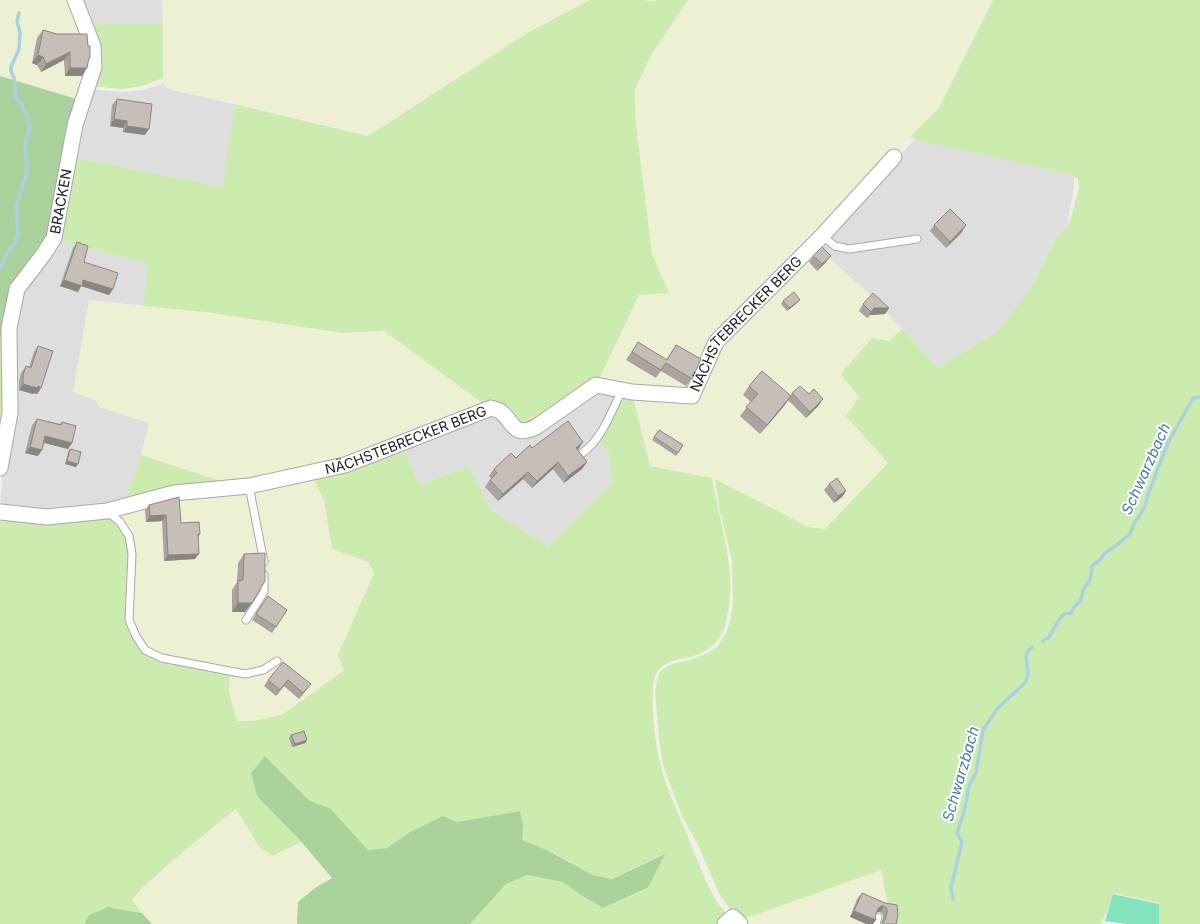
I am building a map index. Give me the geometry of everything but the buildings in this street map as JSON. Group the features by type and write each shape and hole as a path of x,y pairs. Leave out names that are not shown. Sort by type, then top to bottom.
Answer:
{"street":[{"name":"BRACKEN","path":"0,468 10,413 8,328 17,288 43,255 54,238 75,125 94,67 93,46 75,0"},
{"name":"NÄCHSTEBRECKER BERG","path":"0,512 47,517 107,511 174,493 249,486 345,465 491,408 499,411 512,426 520,431 528,431 596,385 632,392 692,396 716,342 822,236 894,158"},
{"path":"725,924 733,917 740,924"}],"lane":[{"path":"822,236 835,246 848,249 917,239"},
{"path":"581,454 589,449 598,438 622,390"},
{"path":"246,620 264,592 264,565 249,486"},
{"path":"107,511 120,522 129,536 132,554 129,620 136,636 145,650 162,658 245,674 263,670 277,661"}],"shaded area":[{"path":"79,0 162,0 163,24 89,23"},
{"path":"163,84 168,89 234,104 224,187 74,157 89,89 123,92 143,90"},
{"path":"915,139 1074,175 1074,188 1067,227 1055,239 1029,291 995,333 938,367 869,294 816,246"},
{"path":"57,240 148,264 143,306 73,392 96,400 99,407 149,423 141,456 124,504 50,512 0,507 19,289"},
{"path":"596,387 617,396 594,438 609,453 612,483 548,546 492,511 469,465 420,485 403,447 491,410"}],"green space":[{"path":"0,0 72,0 92,46 80,100 0,76"},
{"path":"163,0 590,0 528,33 369,135 168,88 163,83"},
{"path":"590,0 645,0 654,2 655,0 688,0 651,55 635,89 636,126 652,254 669,293 639,295 600,377 537,423 526,427 485,405 384,331 385,328 383,331 342,333 205,312 143,306 148,264 57,240 74,157 223,187 234,104 368,136 529,32"},
{"path":"688,0 992,0 939,108 910,137 820,235 816,246 868,294 902,329 889,341 859,397 846,416 888,463 825,529 808,527 712,478 650,466 632,394 594,382 600,377 639,295 669,293 652,254 636,126 635,89 651,55"},
{"path":"993,0 1200,0 1200,924 1159,924 1159,903 1113,893 1109,907 1101,924 894,924 891,920 881,870 738,921 719,893 696,841 682,816 663,765 655,691 659,673 669,665 693,659 710,652 718,646 726,633 730,621 733,603 732,560 719,507 715,479 808,527 825,529 888,463 846,416 859,397 841,374 872,338 889,341 902,329 938,367 995,333 1029,291 1055,239 1069,224 1079,188 1078,178 1073,177 1073,175 921,141 910,137 939,108"},
{"path":"89,23 163,24 163,78 142,86 123,89 90,86"},
{"path":"0,76 80,100 51,237 15,288 7,338 0,337"},
{"path":"89,300 201,311 342,333 385,332 485,406 344,463 238,485 224,482 141,455 149,423 99,407 96,400 73,392"},
{"path":"0,337 8,338 0,450"},
{"path":"623,394 632,394 650,466 712,478 724,534 730,572 730,591 728,610 722,634 719,639 706,651 695,656 672,661 661,667 654,679 653,684 653,716 659,760 670,794 706,881 715,898 729,917 721,924 470,924 506,884 526,875 563,882 603,908 648,889 664,854 611,879 593,875 556,854 522,840 520,811 410,832 387,848 368,850 330,808 310,801 265,756 298,838 301,842 272,856 258,845 236,809 179,855 141,889 132,900 142,913 110,908 110,906 89,915 84,924 0,924 0,517 104,515 113,520 125,534 128,551 126,619 142,651 230,674 229,692 237,721 253,721 282,715 344,670 338,655 374,573 368,562 332,549 324,500 311,474 403,447 420,485 469,465 492,511 548,546 612,483 609,453 598,442"},
{"path":"141,455 224,482 124,504"},
{"path":"311,474 324,500 332,549 368,562 374,573 338,655 344,669 282,715 253,721 237,721 229,692 230,667 162,656 146,648 137,635 131,618 135,553 130,530 119,516 138,506"},
{"path":"265,756 310,801 330,808 368,850 387,848 410,832 443,816 457,822 520,811 523,825 522,840 547,850 593,875 612,879 665,854 648,888 603,908 563,882 527,875 506,884 470,924 298,924 298,902 315,888 332,878 298,838 257,796 251,773"},
{"path":"236,809 258,845 287,850 301,842 332,878 315,888 298,902 298,924 152,924 132,900 141,889 179,855"},
{"path":"881,869 891,920 894,924 740,924 738,921"},
{"path":"1113,894 1159,904 1159,924 1127,924 1105,921"},
{"path":"110,906 111,908 142,913 152,924 84,924 89,915"}],"waterway":[{"path":"0,269 5,257 16,240 18,232 16,205 26,176 27,163 25,145 30,127 28,117 22,104 16,99 14,78 11,71 11,67 19,49 20,33 17,21 19,13"},
{"name":"Schwarzbach","path":"1043,641 1049,637 1061,617 1064,614 1071,613 1074,607 1081,600 1083,590 1090,580 1092,566 1100,560 1105,553 1130,534 1135,521 1145,506 1168,443 1193,398 1200,397"},
{"name":"Schwarzbach","path":"953,899 951,888 962,842 957,833 964,812 969,786 976,773 983,730 997,709 1025,683 1028,675 1026,656 1032,647"}]}
